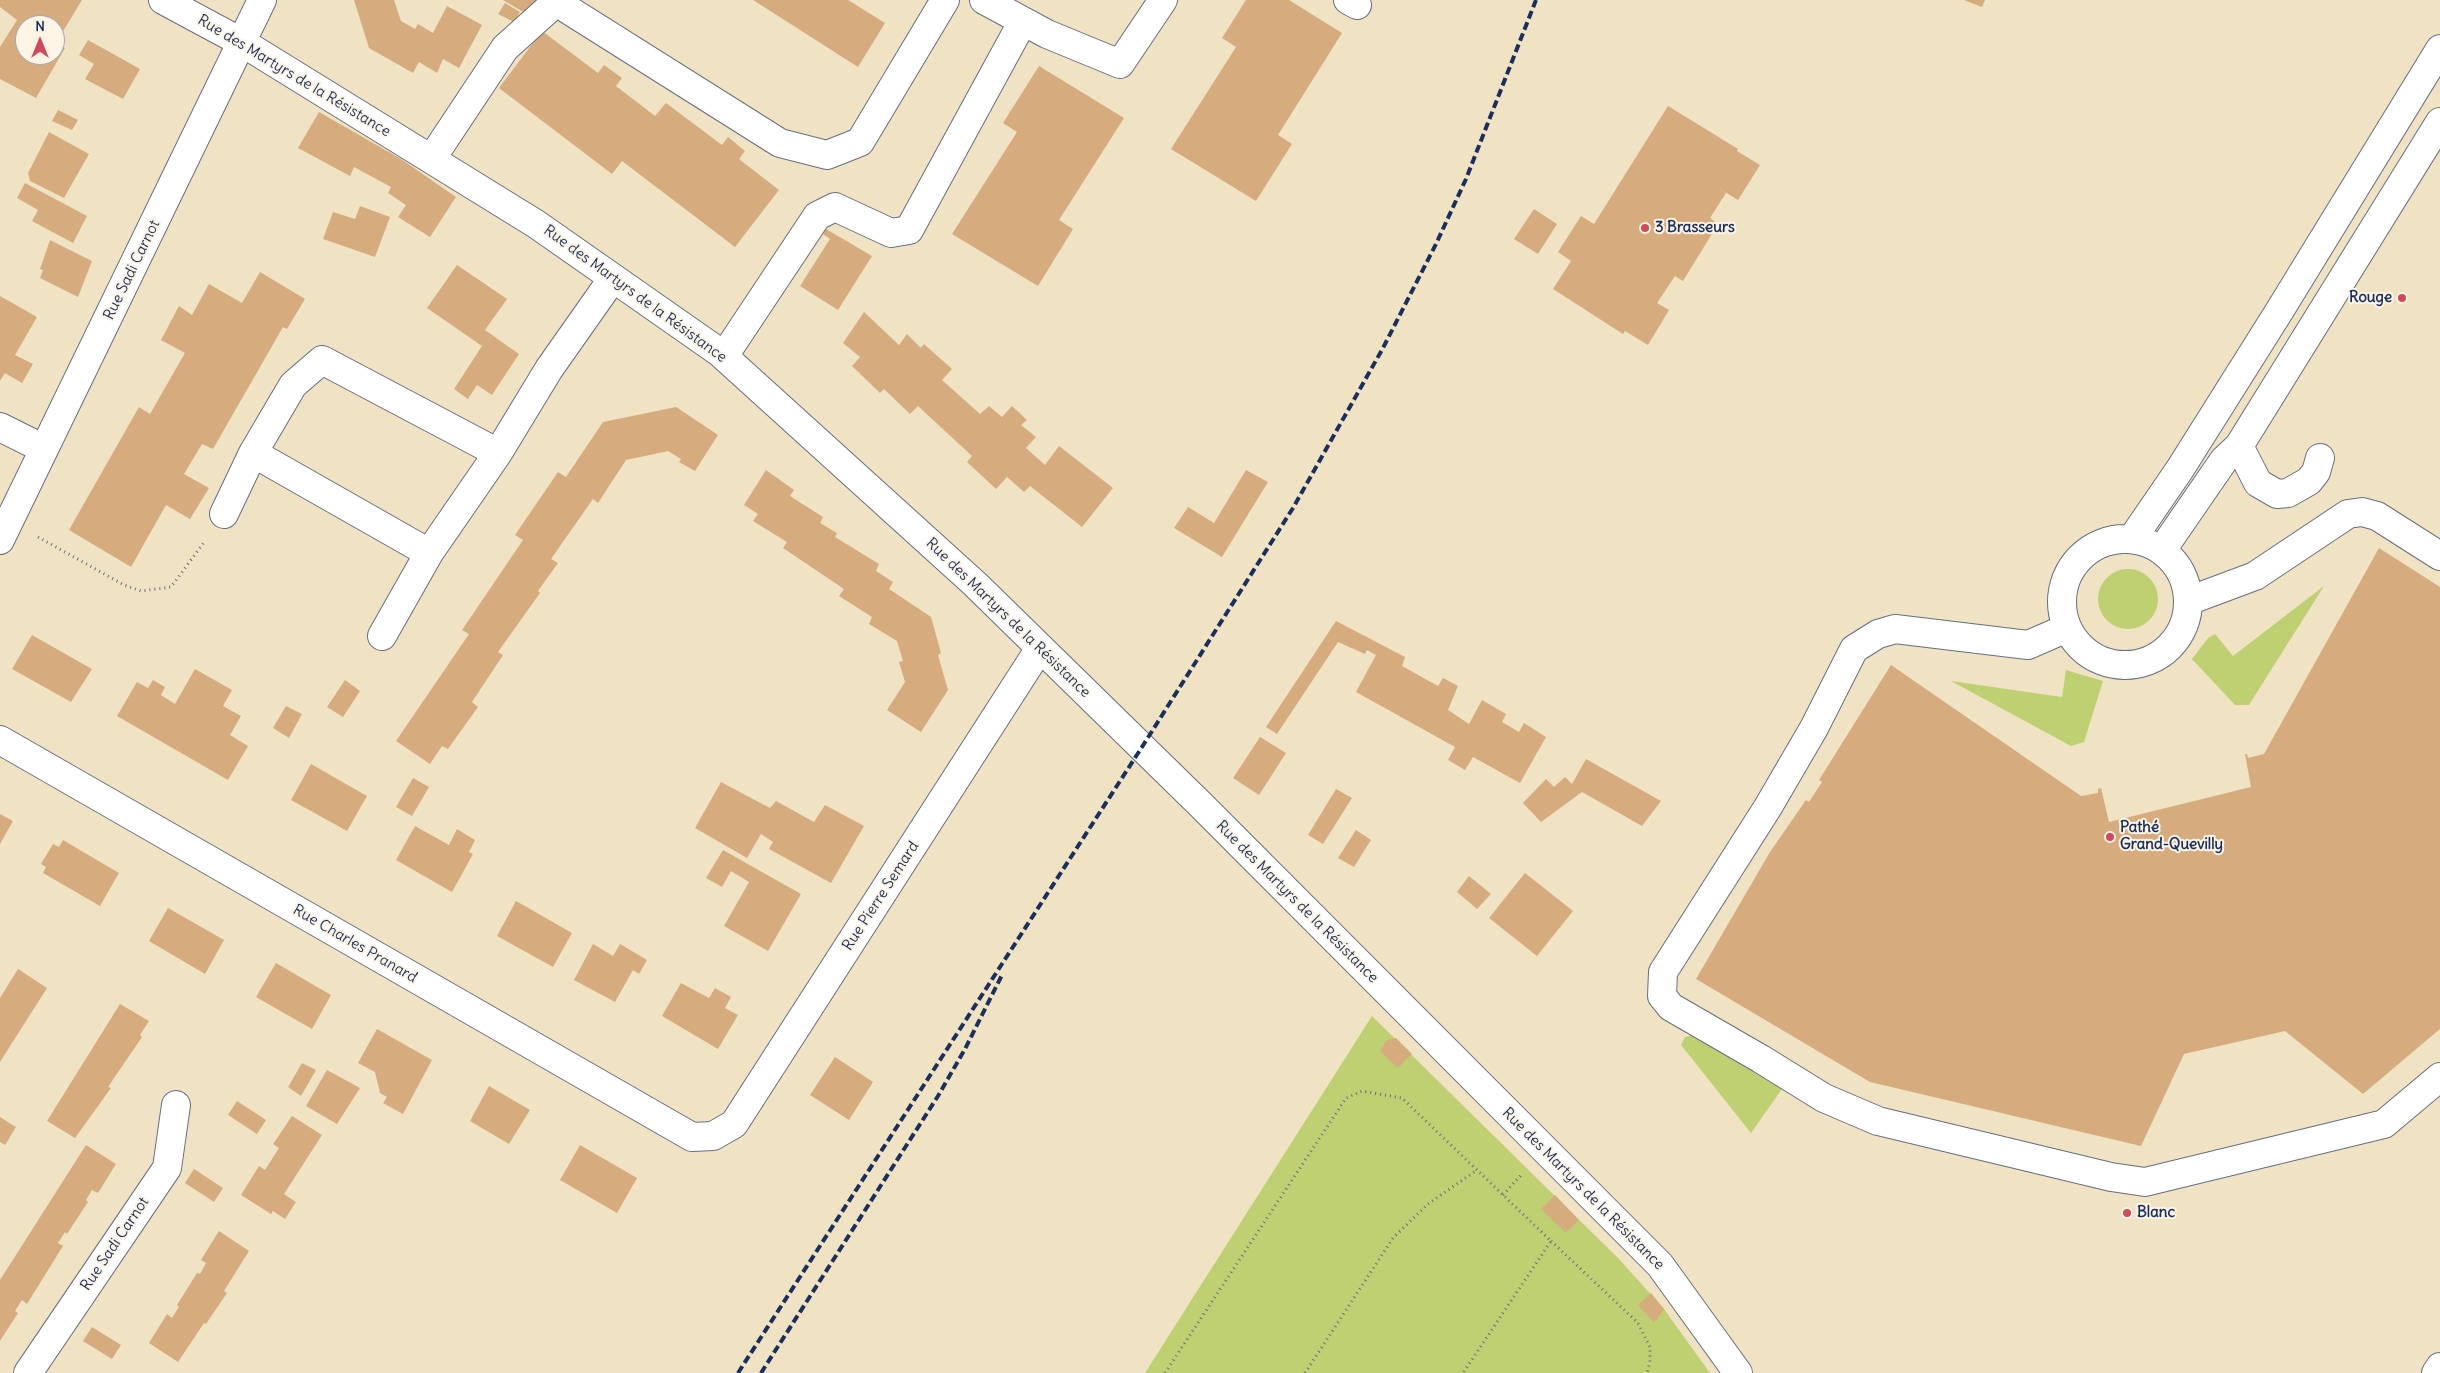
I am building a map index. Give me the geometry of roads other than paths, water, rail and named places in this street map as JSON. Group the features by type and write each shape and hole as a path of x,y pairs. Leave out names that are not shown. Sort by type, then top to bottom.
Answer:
{"street":[{"name":"Rue des Martyrs de la Résistance","path":"163,0 244,43 432,158 536,224 724,356 975,584 1200,804 1660,1265 1738,1373"},
{"name":"Rue Sadi Carnot","path":"5,530 244,43 262,0"},
{"path":"432,158 505,48 556,2 780,143 827,155 860,142 946,0"},
{"path":"984,0 1047,34 1120,64 1163,0"},
{"path":"724,356 817,216 835,207 891,233 909,230 1023,21"},
{"path":"2132,539 2280,310 2440,49"},
{"path":"2162,550 2224,460 2239,446 2440,122"},
{"path":"382,636 429,553 498,453 549,369 613,278"},
{"path":"224,514 254,453 293,385 322,360 498,453"},
{"path":"0,427 44,450"},
{"path":"2239,446 2251,473 2258,483 2277,494 2288,493 2309,481 2316,472 2320,458"},
{"path":"254,453 429,553"},
{"path":"2188,601 2255,576 2348,514 2362,512 2377,516 2440,556"},
{"path":"2132,539 2148,543 2162,550 2176,564 2181,573 2185,582 2188,601 2185,622 2175,641 2159,655 2139,664 2118,665 2097,658 2079,646 2067,628 2062,610 2062,591 2068,573 2079,558 2095,546 2113,540 2132,539"},
{"path":"2067,628 2028,644 1895,629 1878,634 1854,649 1814,728 1768,807 1663,972 1662,996 1671,1007 1824,1098 1878,1120 2111,1177 2145,1182 2384,1124 2440,1077"},
{"name":"Rue Pierre Semard","path":"713,1136 734,1124 1040,648"},
{"name":"Rue Charles Pranard","path":"0,740 692,1137 713,1136"},
{"name":"Rue Sadi Carnot","path":"28,1373 167,1168 176,1105"},
{"path":"2436,1373 2440,1367"}],"railway":[{"path":"738,1373 1142,747 1293,508 1383,348 1436,244 1466,179 1536,0"},
{"path":"761,1373 938,1096 965,1049 1003,973"}],"place":[{"name":"3 Brasseurs","path":"1645,228"},
{"name":"Rouge","path":"2402,298"},
{"name":"Pathé Grand-Quevilly","path":"2110,837"},
{"name":"Blanc","path":"2127,1213"}]}
